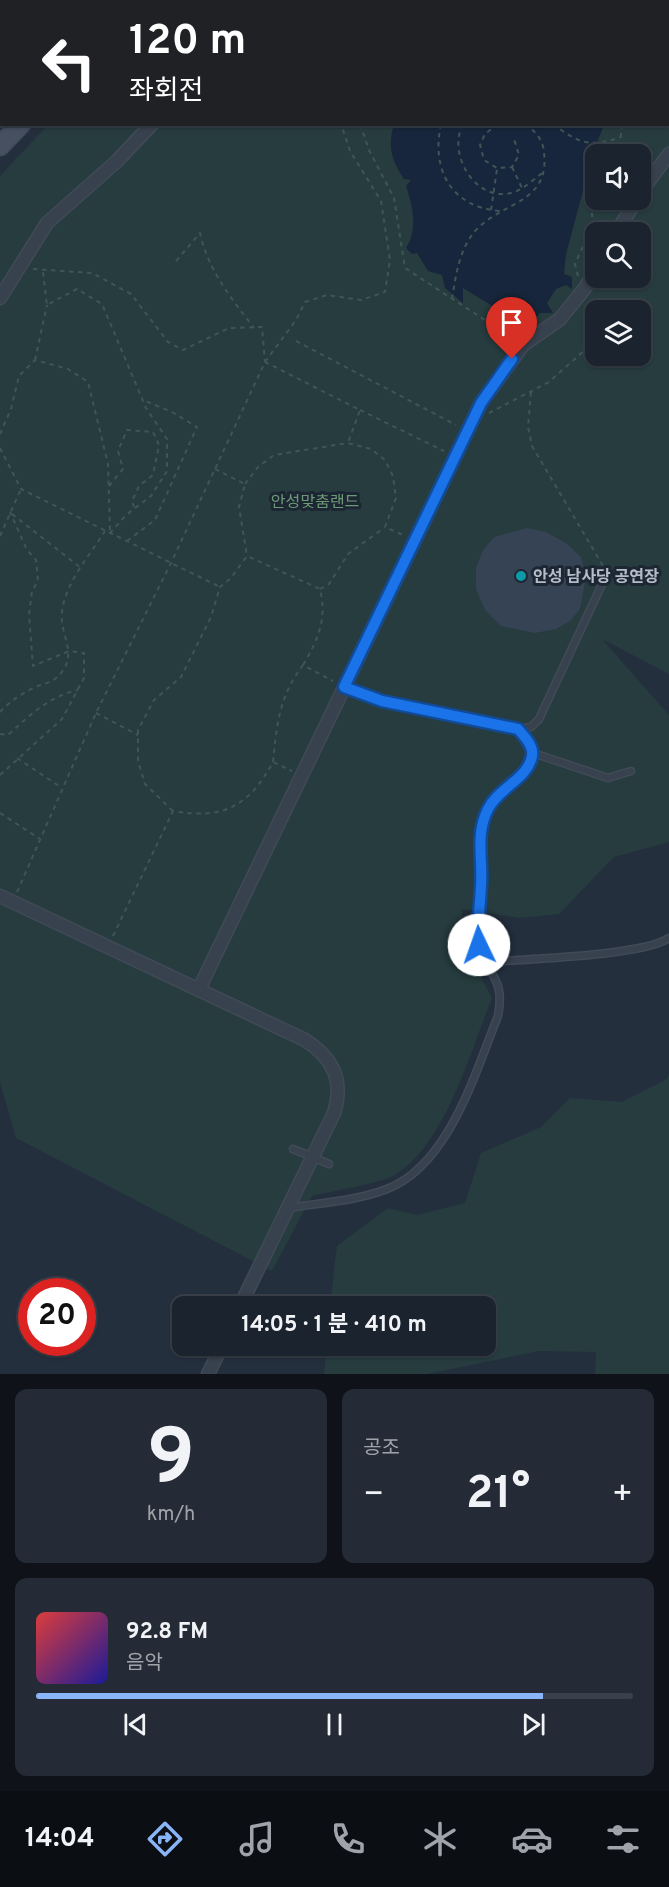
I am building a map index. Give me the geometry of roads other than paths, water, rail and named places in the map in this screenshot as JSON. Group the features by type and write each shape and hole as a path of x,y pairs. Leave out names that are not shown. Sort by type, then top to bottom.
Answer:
{"street":[{"path":"0,146 19,126"},
{"path":"0,298 47,223 117,161 150,126"},
{"path":"651,178 669,154"},
{"path":"199,989 490,387 523,345 560,319 585,288"},
{"path":"0,896 305,1040 327,1056 334,1068 338,1098 245,1296"},
{"path":"208,1374 217,1356"}],"lane":[{"path":"344,687 382,701 518,729 531,727 539,719 604,580"},
{"path":"287,1208 387,1190 417,1172 429,1159 452,1123 498,1016 501,998 479,945 476,919 482,884 478,850 481,828 489,807 529,766 533,753 528,741 518,729"},
{"path":"533,753 608,778 631,771"},
{"path":"487,962 594,954 655,945 669,938"},
{"path":"293,1149 328,1164"}],"water":[{"path":"394,126 604,126 596,144 585,144 585,183 566,254 564,274 572,277 572,289 566,285 556,289 547,303 553,313 540,313 529,324 520,323 463,288 463,303 445,288 442,275 428,271 417,253 412,254 406,248 413,226 411,202 406,186 411,180 404,179 396,166 391,140"}],"place":[{"name":"안성 남사당 공연장","path":"521,576"}],"park label":[{"name":"안성맞춤랜드","path":"315,501"}]}
